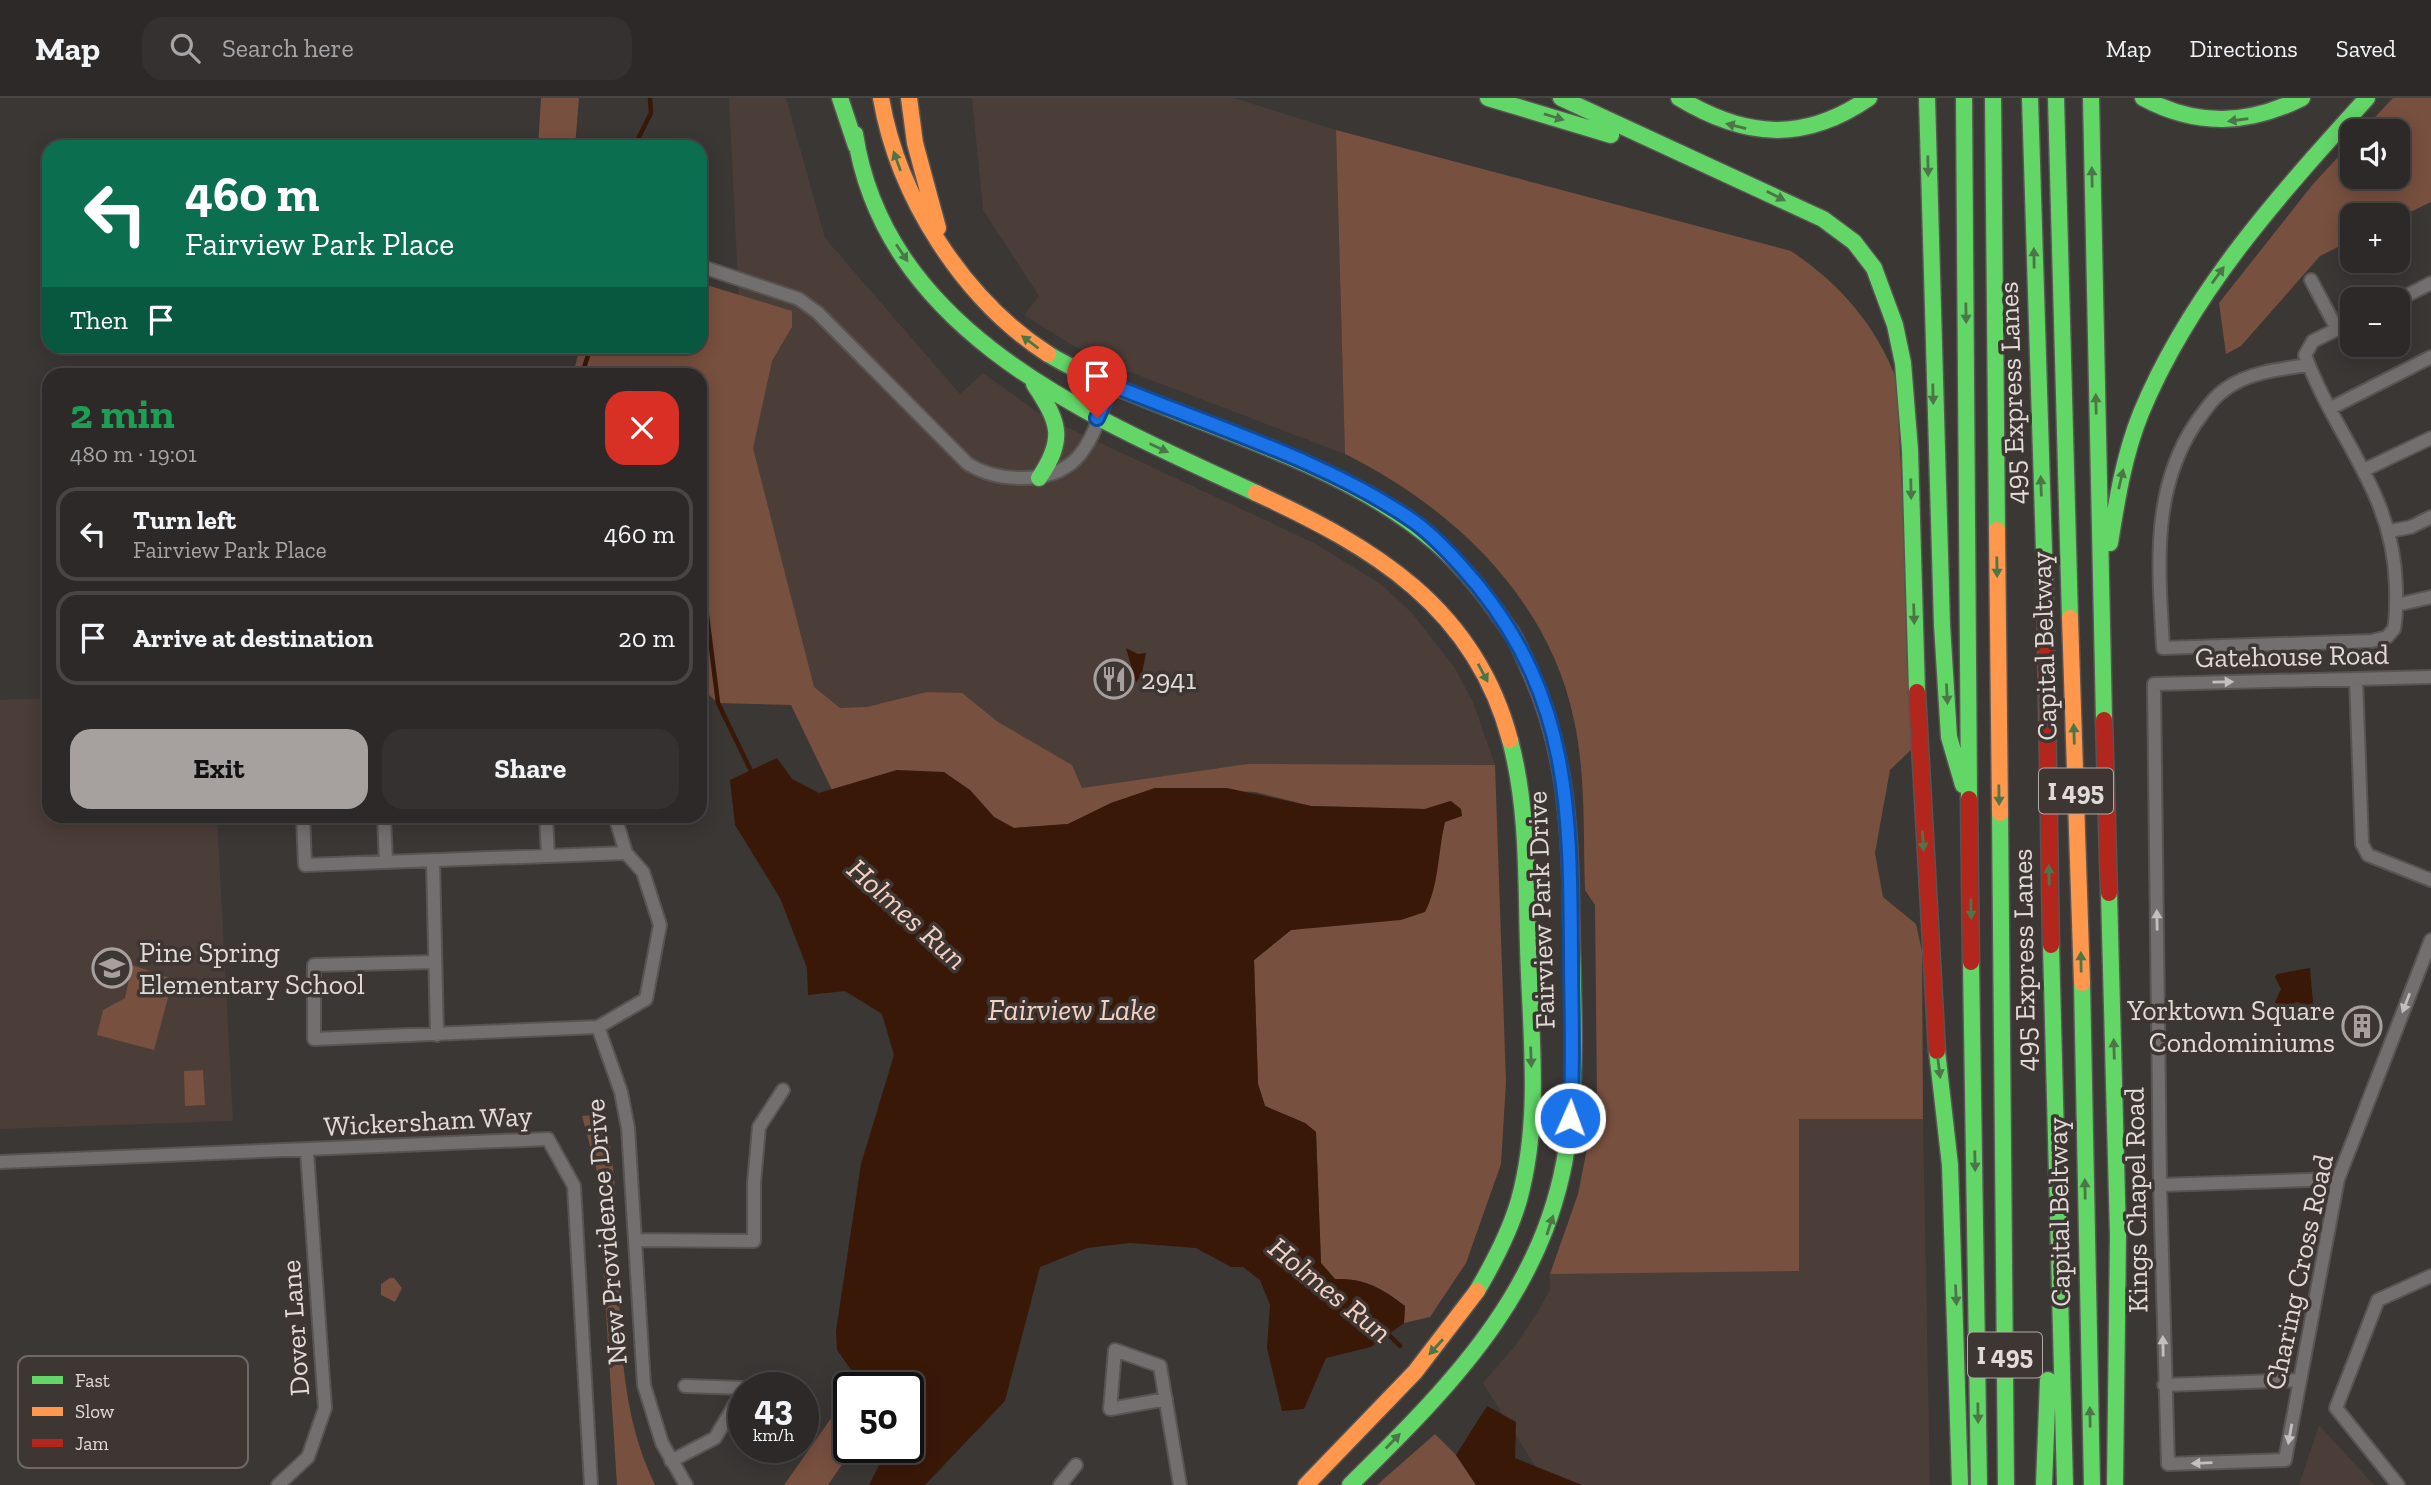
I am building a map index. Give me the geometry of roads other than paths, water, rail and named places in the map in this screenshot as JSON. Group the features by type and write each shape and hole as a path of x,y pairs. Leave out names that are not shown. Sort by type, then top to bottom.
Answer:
{"main road":[{"path":"840,98 856,146"},
{"name":"Fairview Park Drive","path":"851,98 861,168 879,212 915,272 958,325 1031,381 1097,418 1333,528 1407,577 1447,615 1483,671 1503,716 1517,762 1524,811 1533,1106 1531,1144 1517,1211 1490,1273 1457,1322 1306,1485"},
{"name":"Fairview Park Drive","path":"881,98 890,143 918,208 979,293 1031,344 1056,360 1112,385 1327,473 1417,524 1464,570 1504,623 1535,680 1559,752 1567,808 1569,850 1572,1098 1569,1138 1551,1223 1524,1285 1487,1339 1436,1398 1350,1485"},
{"path":"909,98 915,143 943,245"},
{"path":"1488,98 1714,168"},
{"path":"1561,98 1823,219 1854,242 1874,268 1887,295 1903,363 1910,450 1920,784 1937,1056 1950,1165 1958,1350 1960,1485"},
{"path":"1679,98 1722,122 1775,132 1799,130 1841,118 1869,98"},
{"path":"1927,98 1935,451 1949,737 1969,807"},
{"name":"I 495","path":"1964,98 1969,807 1979,1485"},
{"name":"495 Express Lanes","path":"1993,98 2006,1485"},
{"name":"495 Express Lanes","path":"2030,98 2045,594 2054,1164 2065,1485"},
{"name":"Capital Beltway","path":"2056,98 2067,544 2080,880 2092,1485"},
{"path":"2091,98 2101,644 2118,1235 2115,1485"},
{"path":"2143,98 2176,114 2226,121 2258,117 2302,98"},
{"path":"2101,644 2111,527 2120,481 2133,432 2163,361 2195,307 2246,236 2367,98"},
{"path":"1031,381 1058,424 1055,452 1039,478"},
{"path":"2045,1485 2054,1164"},
{"path":"2004,1225 2022,1485"}],"street":[{"path":"707,268 799,299 818,313 976,470 984,474 1039,478 1074,461 1112,385"},
{"path":"2311,279 2337,329"},
{"path":"2410,294 2431,283"},
{"path":"2308,365 2266,371 2227,387 2208,406 2185,440 2167,486 2160,516 2158,563 2163,648 2372,641 2387,637 2394,629 2395,560 2390,531 2364,470 2305,355 2308,347 2340,328"},
{"path":"2330,408 2431,357"},
{"path":"2364,470 2431,438"},
{"path":"2390,531 2411,527 2431,517"},
{"path":"2396,605 2431,597"},
{"name":"Gatehouse Road","path":"2154,684 2431,677"},
{"path":"2356,679 2362,844 2368,855 2431,880"},
{"name":"Kings Chapel Road","path":"2154,684 2160,1185 2168,1464"},
{"path":"303,823 305,865 626,853"},
{"path":"384,823 386,862"},
{"path":"546,823 548,855"},
{"path":"435,962 314,965 314,1039 598,1027 646,999 660,925 643,872 626,853 617,823"},
{"path":"433,860 437,1035"},
{"name":"Charing Cross Road","path":"2168,1464 2285,1460 2338,1179 2431,940"},
{"name":"New Providence Drive","path":"598,1027 621,1092 628,1128 644,1385 651,1414 671,1461 686,1485"},
{"path":"635,1240 754,1241 754,1183 759,1127 783,1090"},
{"name":"Wickersham Way","path":"0,1161 307,1152 548,1139 574,1186 591,1485"},
{"name":"Dover Lane","path":"278,1485 308,1457 325,1408 307,1152"},
{"path":"2160,1185 2338,1179"},
{"path":"2398,1485 2336,1408 2378,1300 2431,1276"},
{"path":"1166,1399 1110,1409 1115,1350 1160,1366 1166,1399 1180,1485"},
{"path":"2164,1385 2300,1380"},
{"path":"685,1386 728,1387"},
{"path":"671,1461 715,1438 728,1416"},
{"path":"1060,1485 1076,1465"}],"water":[{"path":"1126,648 1138,654 1146,653 1142,673 1136,683"},
{"name":"Fairview Lake","path":"777,758 792,779 819,793 897,770 944,772 970,790 994,817 1014,828 1068,824 1111,803 1155,788 1227,788 1311,806 1425,809 1451,801 1461,809 1462,816 1445,822 1436,880 1425,912 1401,920 1291,930 1254,960 1258,1084 1265,1106 1305,1123 1316,1132 1321,1263 1335,1279 1364,1282 1397,1300 1405,1306 1404,1323 1371,1347 1326,1358 1304,1409 1282,1411 1267,1348 1270,1305 1260,1280 1243,1267 1231,1267 1196,1248 1130,1243 1087,1248 1040,1267 1005,1401 925,1485 869,1485 880,1463 924,1463 924,1372 853,1372 837,1350 836,1331 861,1164 894,1055 882,1014 845,991 808,995 807,968 780,898 735,825 730,780"},
{"path":"2310,968 2313,1003 2310,1006 2296,1002 2285,1012 2275,1002 2281,989 2275,977 2277,974"},
{"path":"1487,1406 1516,1422 1515,1458 1582,1485 1476,1485 1456,1455"}],"waterway":[{"name":"Holmes Run","path":"638,140 651,113 650,98"},
{"name":"Holmes Run","path":"584,368 588,354"},
{"name":"Holmes Run","path":"707,616 718,703 753,775"},
{"name":"Holmes Run","path":"1384,1330 1400,1346"}],"place":[{"name":"2941","path":"1114,679"},
{"name":"Pine Spring Elementary School","path":"112,968"},
{"name":"Yorktown Square Condominiums","path":"2362,1026"}]}
